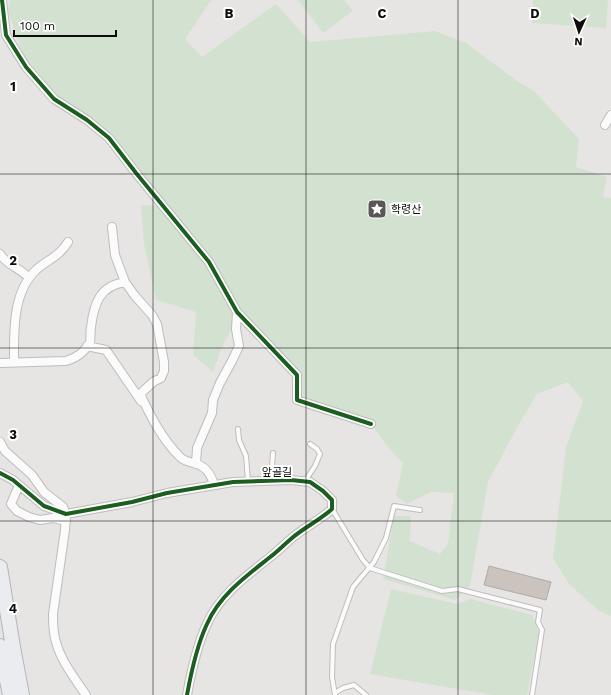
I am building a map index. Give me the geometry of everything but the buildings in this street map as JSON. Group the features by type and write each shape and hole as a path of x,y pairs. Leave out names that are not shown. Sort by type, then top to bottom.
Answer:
{"highway":[{"path":"0,567 22,695"},
{"path":"0,646 10,695"}],"street":[{"path":"2,0 6,35 26,67 54,100 87,120 109,138 210,262 237,312 297,375 297,400 371,424"},
{"path":"605,126 611,115"},
{"path":"112,227 115,255 125,282 135,296 152,314 157,324 164,362 164,371 161,378 153,382 140,394 149,414"},
{"path":"14,362 14,329 21,291 37,269 63,250 68,242"},
{"path":"0,254 4,261 24,272 29,278"},
{"path":"0,362 66,362 75,358 84,351 90,341 91,326 100,294 106,288 125,282"},
{"path":"196,464 197,448 212,413 214,400 220,383 238,346 236,329 237,312"},
{"path":"87,346 106,350 173,450 182,459 205,468 212,477 214,485"},
{"path":"0,442 6,451 32,475 44,492 63,507 66,517 53,614 53,626 55,641 60,653 86,695"},
{"path":"0,473 19,485 44,506 66,517"},
{"name":"앞골길","path":"66,517 167,493 214,485 271,480 310,482 323,491 332,500 332,509"},
{"path":"19,485 11,504 17,511 29,517 40,520 66,517"},
{"path":"187,695 207,624 232,588 276,553 293,537 324,517 332,509"}],"lane":[{"path":"238,429 239,440 246,456 248,481"},
{"path":"305,482 315,466 320,454 317,448 310,444"},
{"path":"271,480 273,453"},
{"path":"366,695 354,685 343,688 335,694 332,677 333,644 352,587 374,562 386,538 394,506 420,510"},
{"path":"332,509 363,560 370,568 442,591 458,589 540,610 538,622 542,630 532,695"}],"green space":[{"path":"10,0 211,0 185,39 202,57 276,4 310,42 435,31 466,43 517,81 534,91 579,139 576,167 607,177 603,197 611,198 611,616 599,611 569,584 553,558 566,447 583,401 568,382 537,394 488,482 470,586 455,600 383,579 394,516 411,516 410,541 440,554 448,544 454,493 431,492 407,504 396,496 403,463 388,447 371,424 297,400 297,375 238,317 221,349 213,372 193,355 196,312 156,300 144,244 141,205 158,206 151,193 101,129 54,99 26,63 8,11"},
{"path":"298,0 344,0 353,11 323,33"},
{"path":"533,0 608,0 606,28 532,23"},
{"path":"391,589 457,604 470,599 532,615 539,632 527,695 492,695 370,674"}],"cycle path":[{"path":"2,0 6,35 26,67 54,99 87,120 109,138 209,262 237,312 297,375 297,400 371,424"},
{"path":"0,473 13,480 44,506 66,514 132,502 167,493 233,482 291,480 310,482 323,491 332,500 332,509 323,517 297,534 245,577 219,603 207,624 200,641 192,668 187,695"}],"place":[{"name":"학령산","path":"377,209"}]}
